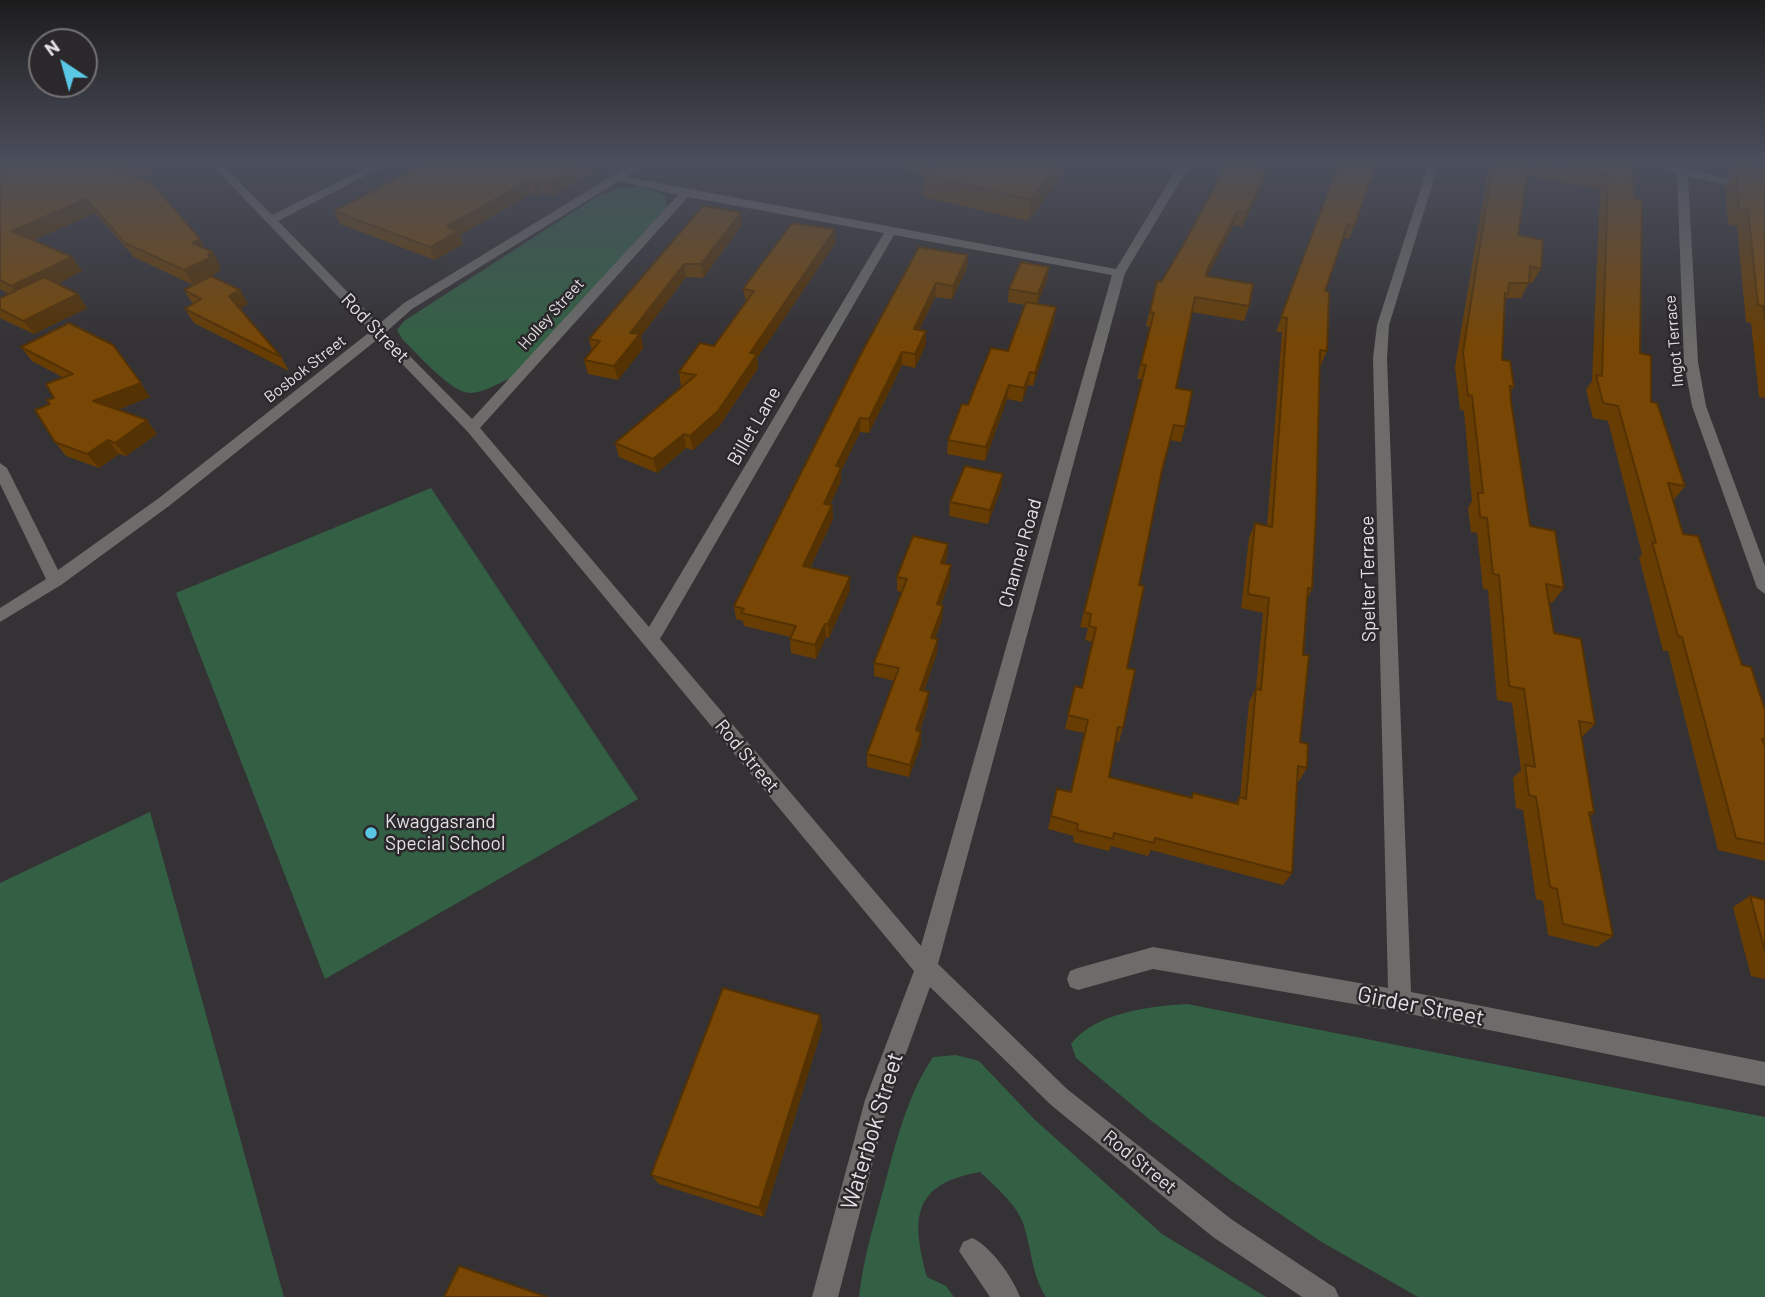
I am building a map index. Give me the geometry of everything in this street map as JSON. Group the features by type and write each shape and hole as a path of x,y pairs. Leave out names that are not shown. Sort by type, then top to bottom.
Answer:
{"street":[{"name":"Rod Street","path":"272,224 472,428 926,968 1059,1097 1222,1228 1326,1297"},
{"name":"Bosbok Street","path":"0,616 55,581 174,494 379,332 408,306 543,224"},
{"name":"Holley Street","path":"472,428 657,224"},
{"path":"850,224 1119,273"},
{"name":"Channel Road","path":"926,968 1119,273 1149,224"},
{"name":"Spelter Terrace","path":"1400,1001 1380,358 1383,325 1415,224"},
{"name":"Ingot Terrace","path":"1684,224 1691,362 1699,406 1765,588"},
{"name":"Billet Lane","path":"650,641 891,231"},
{"path":"0,468 55,581"},
{"name":"Girder Street","path":"1078,979 1153,958 1400,1001 1765,1074"},
{"name":"Waterbok Street","path":"825,1297 877,1100 926,968"},
{"path":"972,1251 1007,1297"}],"green space":[{"path":"555,224 652,224 511,378 480,391 462,391 444,380 402,339 397,330 404,321"},
{"path":"431,488 638,799 325,979 176,593"},
{"path":"150,812 284,1297 0,1297 0,883"},
{"path":"1187,1004 1765,1117 1765,1297 1418,1297 1320,1241 1230,1180 1149,1119 1076,1058 1071,1044 1081,1033 1108,1018 1140,1009"},
{"path":"956,1055 979,1061 1034,1119 1162,1234 1266,1297 1046,1297 1037,1279 1020,1216 1004,1195 980,1172 941,1185 929,1195 922,1207 919,1221 919,1237 927,1277 946,1286 954,1297 859,1297 873,1228 909,1103 933,1057"}],"building":[{"path":"0,224 29,224 12,231 72,257 11,286 0,280"},
{"path":"108,224 187,224 200,239 192,243 213,252 208,255 212,257 184,270 125,243"},
{"path":"367,224 451,224 447,226 458,231 430,247"},
{"path":"688,224 732,224 701,264 684,264 630,333 640,334 614,366 584,360 600,341 589,339"},
{"path":"792,224 835,229 750,353 757,354 718,411 690,436 684,434 653,459 615,443 696,375 679,372 700,343 714,346 754,291 743,289"},
{"path":"1195,224 1231,224 1206,276 1253,284 1249,306 1195,297 1176,388 1192,391 1185,427 1174,425 1162,470 1139,585 1144,586 1127,668 1135,670 1123,728 1118,727 1109,777 1192,798 1193,793 1238,804 1239,797 1246,799 1256,688 1261,690 1269,598 1248,594 1255,523 1272,527 1287,318 1281,317 1316,224 1355,224 1349,224 1346,229 1325,291 1329,292 1327,351 1320,350 1312,589 1308,588 1303,655 1309,655 1300,742 1308,744 1307,768 1298,766 1292,873 1155,838 1154,843 1114,833 1113,839 1077,830 1078,824 1051,816 1057,789 1071,792 1088,720 1068,715 1075,686 1082,688 1096,628 1089,626 1091,614 1084,612 1146,365 1141,364 1154,313 1150,312 1157,281 1161,282"},
{"path":"1483,224 1520,224 1518,235 1543,240 1541,269 1530,266 1529,283 1509,283 1508,294 1505,293 1502,360 1510,361 1514,387 1510,386 1511,402 1530,526 1555,531 1564,588 1546,584 1554,633 1581,639 1595,724 1579,721 1594,813 1589,812 1613,936 1563,924 1557,889 1550,887 1536,797 1529,795 1525,765 1535,767 1524,689 1509,686 1499,575 1493,574 1487,518 1480,517 1478,493 1483,493 1472,396 1468,395 1463,352"},
{"path":"1607,224 1642,224 1640,353 1651,356 1651,402 1657,403 1685,486 1668,483 1683,534 1698,536 1742,665 1751,667 1765,710 1765,739 1762,739 1765,747 1765,844 1736,838 1682,637 1678,636 1652,542 1656,543 1618,406 1603,403 1596,375 1602,376"},
{"path":"1749,224 1765,224 1765,319 1763,306 1758,305"},
{"path":"919,247 968,255 953,286 936,283 914,329 926,331 915,354 902,352 869,419 860,418 836,466 841,467 824,504 832,505 803,566 850,577 815,645 790,639 796,626 741,613 744,609 734,606 861,354"},
{"path":"1021,262 1049,267 1038,294 1009,289"},
{"path":"211,276 240,290 229,296 281,357 185,309 201,299 184,290"},
{"path":"44,277 78,294 23,321 0,309 0,298"},
{"path":"1026,302 1056,307 1035,373 1030,372 1024,388 1009,385 986,447 948,440 962,404 968,405 991,348 1008,351"},
{"path":"69,323 113,345 141,383 93,401 147,420 115,443 108,440 87,454 55,442 35,410 50,404 47,400 54,398 46,384 73,374 21,347"},
{"path":"965,466 1003,474 990,510 950,502"},
{"path":"913,536 948,544 941,563 951,565 937,604 943,606 931,638 938,639 920,690 929,692 916,730 921,732 910,765 867,754 899,668 874,663 907,579 897,577"},
{"path":"1750,896 1765,900 1765,951"},
{"path":"723,988 820,1015 759,1208 651,1175"},
{"path":"459,1266 547,1297 444,1297"}],"place":[{"name":"Kwaggasrand Special School","path":"371,833"}]}
